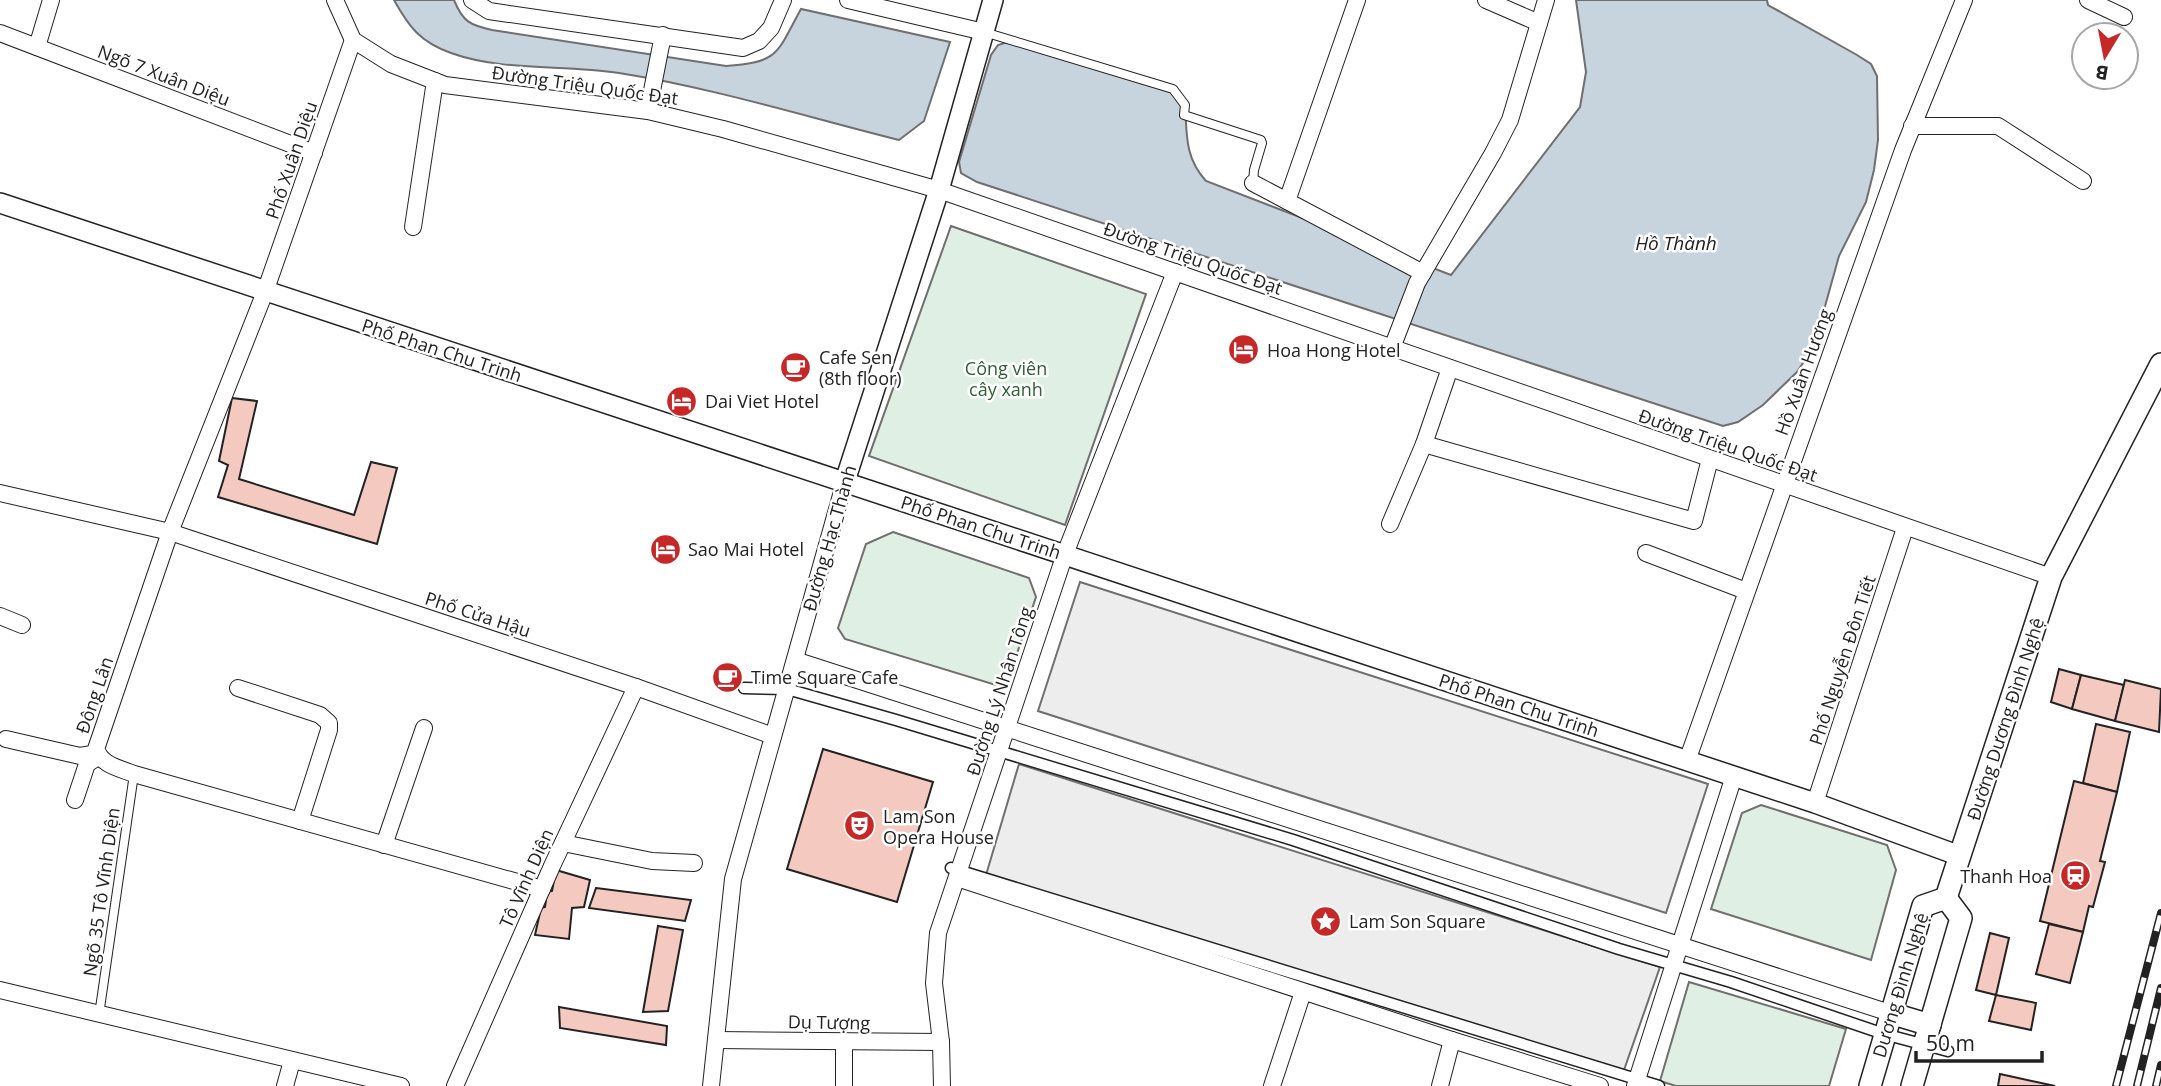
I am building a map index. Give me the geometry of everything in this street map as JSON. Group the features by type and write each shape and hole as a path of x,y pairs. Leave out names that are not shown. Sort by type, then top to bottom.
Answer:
{"main road":[{"name":"Đường Dương Đình Nghệ","path":"1946,898 2051,577 2161,364"},
{"name":"Dương Đình Nghệ","path":"1870,1086 1923,906 1946,898"},
{"path":"1912,1086 1961,918 1946,898"},
{"path":"1887,1023 1927,1035"}],"street":[{"path":"37,47 51,0"},
{"path":"335,0 353,40"},
{"path":"472,0 489,11 743,48 760,41 771,28 783,0"},
{"path":"848,0 984,32"},
{"name":"Đường Hạc Thành","path":"711,1086 733,879 845,481 939,190 993,0"},
{"path":"1287,201 1357,0"},
{"path":"1486,0 1539,23"},
{"path":"1392,348 1420,278 1510,120 1546,0"},
{"name":"Hồ Xuân Hương","path":"1687,761 1912,126 1964,0"},
{"path":"2088,0 2124,17"},
{"name":"Ngõ 7 Xuân Diệu","path":"0,33 314,153"},
{"path":"648,111 663,35"},
{"name":"Đường Triệu Quốc Đạt","path":"353,40 391,64 445,85 648,111 723,129 939,190 2051,577"},
{"name":"Phố Xuân Diệu","path":"265,292 353,40"},
{"path":"414,228 435,81"},
{"path":"1912,126 1998,126 2083,181"},
{"path":"1253,183 1420,278"},
{"name":"Phố Phan Chu Trinh","path":"0,203 1734,776 1960,856"},
{"name":"Đường Lý Nhân Tông","path":"943,1086 934,983 938,933 955,872 1000,752 1065,555 1175,272"},
{"name":"Đông Lân","path":"265,292 170,532 96,749 98,755 105,762 134,774 542,889"},
{"path":"1390,524 1424,444 1450,368"},
{"path":"1424,444 1694,521 1710,459"},
{"name":"Phố Cửa Hậu","path":"0,493 170,532 636,687 773,736"},
{"name":"Phố Nguyễn Đôn Tiết","path":"1815,803 1905,528"},
{"path":"1646,554 1746,591"},
{"path":"0,617 22,625"},
{"path":"795,660 1680,945 1887,1023"},
{"name":"Tô Vĩnh Diện","path":"455,1086 542,889 636,687"},
{"path":"238,688 320,715 329,723 300,821"},
{"path":"744,688 787,690 896,720 1293,840 1673,966 1887,1023"},
{"path":"384,845 424,728"},
{"path":"6,739 80,756 98,755"},
{"path":"75,800 87,764 98,755"},
{"path":"1637,1083 1734,776"},
{"path":"563,844 652,861 694,863"},
{"path":"955,872 1303,992 1590,1084"},
{"path":"955,872 1637,1083 1659,1086"},
{"path":"0,990 99,1016 401,1086"},
{"path":"1272,1086 1303,992"},
{"path":"1927,1035 1948,1051"},
{"name":"Dụ Tượng","path":"716,1040 941,1042"},
{"path":"1440,1086 1452,1040"},
{"path":"844,1086 845,1041"},
{"path":"285,1086 292,1060"}],"lane":[{"path":"984,32 1173,89 1185,105 1184,116 1261,140 1262,148 1254,170 1253,183"},
{"name":"Ngõ 35 Tô Vĩnh Diện","path":"99,1016 134,774"}],"green space":[{"name":"Công viên cây xanh","path":"951,226 1146,294 1065,525 869,456"},
{"path":"893,532 1029,578 1036,597 1008,680 999,686 845,639 838,628 866,544"},
{"path":"1761,805 1887,845 1896,870 1871,960 1711,909 1742,813"},
{"path":"1689,982 1846,1029 1829,1086 1676,1086 1660,1081"}],"shaded area":[{"path":"1080,582 1708,784 1666,913 1038,711"},
{"name":"Lam Son Square","path":"1019,764 1660,967 1624,1070 986,875"}],"water":[{"path":"394,0 454,0 464,18 492,30 726,66 757,62 774,53 781,46 801,9 950,42 924,121 899,140 655,79 598,70 513,65 471,59 440,49 423,39 410,26"},
{"name":"Hồ Thành","path":"1576,0 1767,0 1768,5 1871,64 1877,76 1878,140 1874,170 1866,202 1839,256 1814,346 1797,372 1763,405 1738,422 1723,426 977,182 961,173 959,162 991,55 998,45 1011,41 1169,91 1185,103 1190,154 1206,181 1451,275 1580,107 1586,72"}],"building":[{"path":"232,398 257,401 239,479 354,515 371,462 397,468 377,544 218,497 228,465 219,461"},
{"path":"2059,669 2081,675 2072,709 2051,702"},
{"path":"2081,675 2124,685 2115,721 2072,709"},
{"path":"2125,680 2161,689 2159,732 2115,721"},
{"path":"2096,724 2130,732 2117,792 2083,783"},
{"name":"Lam Son Opera House","path":"823,749 933,782 897,902 787,869"},
{"path":"2074,781 2117,792 2100,861 2105,862 2083,932 2040,921"},
{"path":"556,870 590,880 584,907 572,908 569,939 535,935 541,908 545,907 547,892 552,891"},
{"path":"596,888 691,900 685,921 589,908"},
{"path":"2049,924 2083,932 2070,983 2036,974"},
{"path":"658,926 683,930 668,1011 643,1012"},
{"path":"1990,933 2009,938 1996,995 1976,990"},
{"path":"1996,995 2036,1003 2031,1030 1989,1021"},
{"path":"559,1007 667,1026 666,1045 560,1028"},
{"path":"2000,1074 2055,1086 1998,1086"}],"railway":[{"path":"2116,1086 2161,913"},
{"path":"2137,1086 2161,988"},
{"path":"2156,1086 2161,1065"}],"place":[{"name":"Hoa Hong Hotel","path":"1244,350"},
{"name":"Cafe Sen (8th floor)","path":"796,367"},
{"name":"Dai Viet Hotel","path":"682,401"},
{"name":"Sao Mai Hotel","path":"665,549"},
{"name":"Time Square Cafe","path":"728,677"},
{"name":"Lam Son Opera House","path":"860,826"},
{"name":"Thanh Hoa","path":"2075,876"},
{"name":"Lam Son Square","path":"1326,921"}]}
